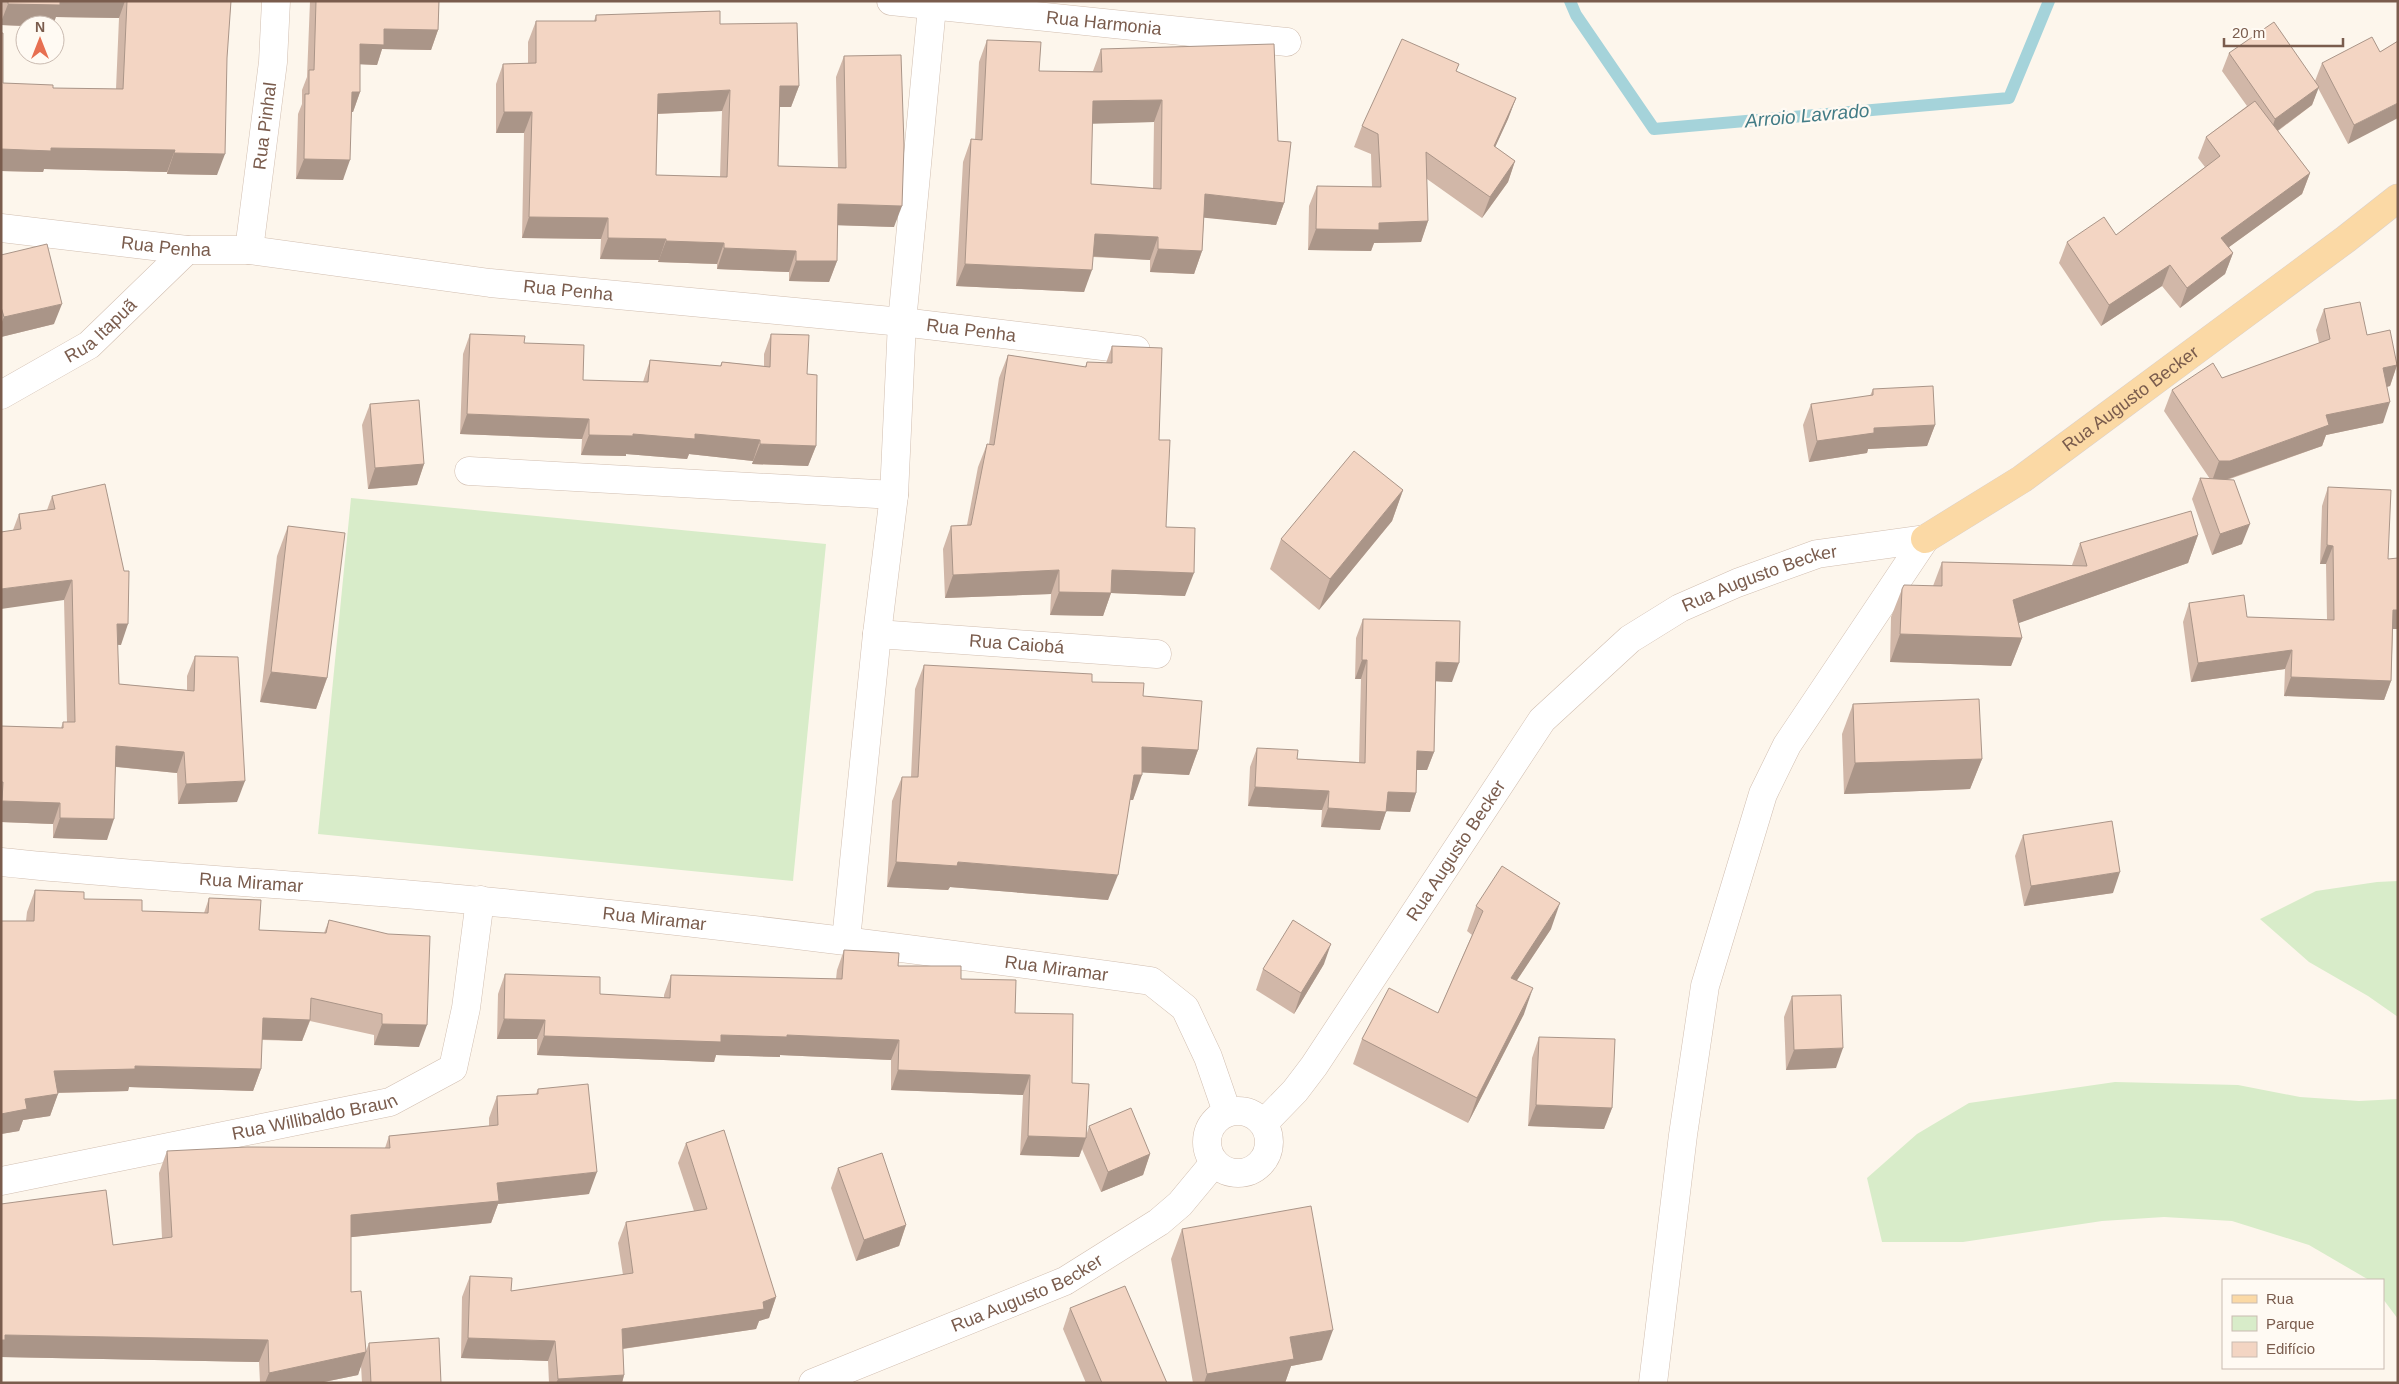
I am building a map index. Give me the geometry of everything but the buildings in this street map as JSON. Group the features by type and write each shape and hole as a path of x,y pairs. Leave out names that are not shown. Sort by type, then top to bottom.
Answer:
{"main road":[{"name":"Rua Augusto Becker","path":"1925,538 2022,479 2346,239 2398,198"}],"street":[{"name":"Rua Pinhal","path":"249,250 273,62 276,1"},
{"name":"Rua Harmonia","path":"891,1 932,7 1287,42"},
{"path":"846,940 877,634 894,495 902,322 932,7"},
{"name":"Rua Penha","path":"1,228 188,250 249,250 490,283 902,322 1136,350"},
{"name":"Rua Itapuã","path":"1,395 89,345 188,250"},
{"path":"469,471 894,495"},
{"path":"1653,1383 1683,1135 1705,986 1763,794 1787,746 1925,538"},
{"name":"Rua Augusto Becker","path":"1264,1123 1295,1091 1314,1066 1542,720 1630,639 1680,608 1737,583 1817,554 1925,538"},
{"name":"Rua Caiobá","path":"877,634 1156,654"},
{"name":"Rua Miramar","path":"1,862 95,872 480,900 846,940 1151,981 1185,1008 1208,1057 1227,1112"},
{"name":"Rua Willibaldo Braun","path":"1,1181 390,1102 453,1068 466,1008 480,900"},
{"path":"1240,1110 1253,1114 1264,1123 1269,1135 1269,1149 1263,1161 1252,1170 1239,1173 1226,1170 1214,1163 1207,1150 1207,1134 1214,1120 1227,1112 1240,1110"},
{"name":"Rua Augusto Becker","path":"813,1383 1065,1281 1159,1222 1180,1204 1214,1163"}],"green space":[{"path":"351,498 826,544 793,881 318,834"},
{"path":"2398,881 2398,1017 2368,996 2309,962 2260,919 2316,891 2377,882"},
{"path":"2115,1082 2238,1085 2300,1097 2359,1101 2398,1099 2398,1319 2384,1300 2384,1279 2367,1279 2309,1245 2232,1221 2164,1217 2102,1221 1963,1242 1882,1242 1867,1178 1917,1134 1969,1103"}],"waterway":[{"name":"Arroio Lavrado","path":"1570,1 1576,15 1654,129 2009,98 2049,1"}]}
